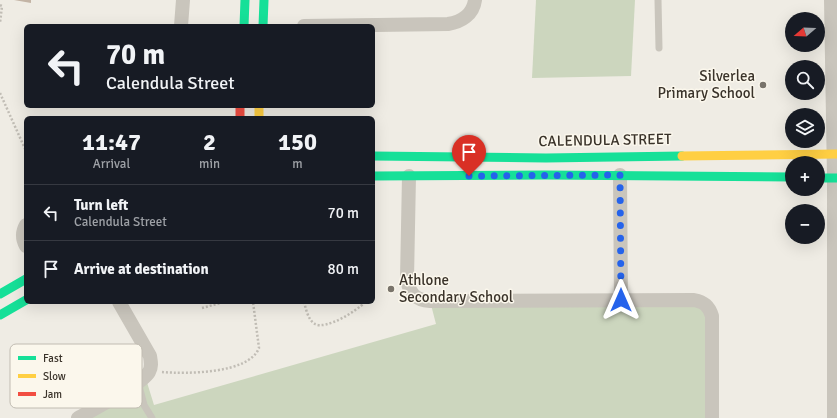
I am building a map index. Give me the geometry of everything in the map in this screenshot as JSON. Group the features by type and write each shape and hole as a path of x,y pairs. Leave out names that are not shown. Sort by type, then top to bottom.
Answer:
{"street":[{"path":"181,24 183,0"},
{"path":"244,24 245,0"},
{"path":"263,24 264,0"},
{"path":"375,25 448,24 458,22 467,16 474,5 475,0"},
{"path":"831,0 835,154 834,418"},
{"name":"CALENDULA STREET","path":"375,156 546,158 835,154"},
{"path":"545,175 546,158"},
{"path":"620,175 621,300"},
{"path":"375,176 620,175 785,177"},
{"path":"409,176 407,279 408,287 413,296 430,301 694,300 705,304 710,309 712,325 712,418"},
{"path":"24,228 24,241"},
{"path":"0,294 24,280"},
{"path":"0,315 24,301"},
{"path":"120,304 150,356 151,364 149,371 142,378"},
{"path":"78,418 95,408"}],"lane":[{"path":"658,0 659,48"},
{"path":"142,397 144,405 152,418"}],"path":[{"path":"0,5 2,6 0,23"},
{"path":"0,93 24,147"},
{"path":"202,308 217,304"},
{"path":"149,371 197,373 220,370 253,358 259,348 253,304"},
{"path":"305,304 310,319 314,324 318,325 339,320 355,311 362,304"}],"green space":[{"path":"536,0 635,0 631,76 532,78"},
{"path":"430,301 705,304 712,418 78,418 94,408 142,408 142,378 145,376 154,405 436,324"}],"building":[{"path":"14,0 31,0 31,3"}],"traffic: fast":[{"path":"244,24 245,0"},
{"path":"263,24 264,0"},
{"path":"375,156 546,158 682,156"},
{"path":"375,176 545,175 785,177"},
{"path":"825,178 837,178"},
{"path":"0,294 24,280"},
{"path":"0,315 24,301"}],"traffic: slow":[{"path":"259,108 259,116"},
{"path":"682,156 837,154"}],"traffic: jam":[{"path":"240,108 240,116"}],"place":[{"name":"Silverlea Primary School","path":"763,85"},
{"name":"Athlone Secondary School","path":"391,289"}],"route":[{"path":"469,176 620,175 621,300"}]}
